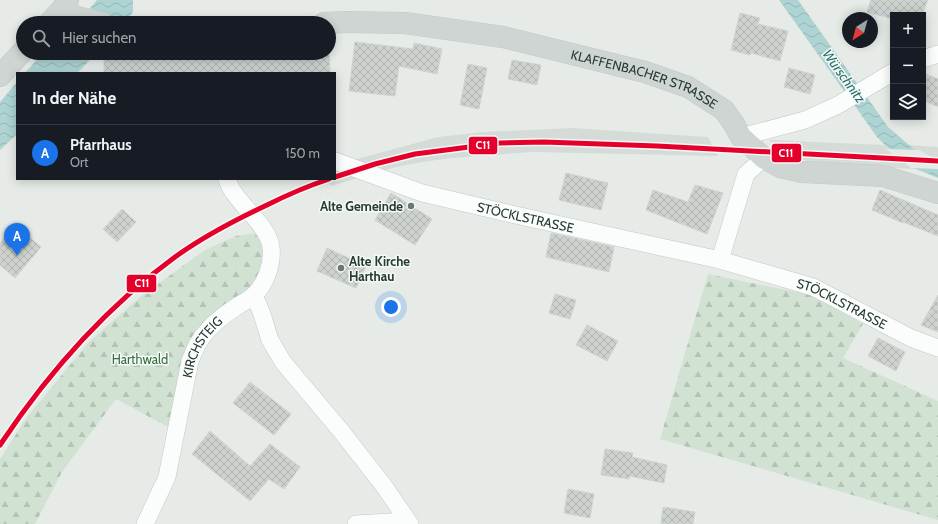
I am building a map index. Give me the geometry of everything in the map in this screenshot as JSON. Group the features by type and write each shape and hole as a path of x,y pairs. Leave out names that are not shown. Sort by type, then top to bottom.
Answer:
{"main road":[{"path":"64,12 78,16"},
{"name":"KLAFFENBACHER STRASSE","path":"336,22 405,23 503,37 645,72 688,87 724,110 741,136 764,158 780,167 802,172 883,176 938,192"},
{"path":"0,76 16,59"}],"street":[{"path":"926,58 938,54"},
{"path":"741,136 805,120 838,105 887,75"},
{"path":"720,260 746,174 764,158"},
{"name":"STÖCKLSTRASSE","path":"336,161 422,193 720,260 813,287 912,338 938,348"},
{"name":"KIRCHSTEIG","path":"145,524 167,477 190,361 194,349 209,329 227,313 254,295 265,280 268,270 271,247 267,237 238,198 228,180"},
{"path":"254,295 270,340 283,362 341,431 384,486 409,523"},
{"path":"356,524 409,523"}],"shaded area":[{"path":"572,128 708,137 718,156 533,152 452,158 422,162 396,167 331,186 328,180 336,180 336,165 438,137 483,132"},
{"path":"769,140 885,145 916,169 850,166 807,161 795,157"},
{"path":"909,145 938,147 938,164 915,150"}],"green space":[{"name":"Harthwald","path":"255,233 263,246 264,260 255,281 248,289 226,303 208,319 170,428 116,399 62,472 35,524 0,524 0,459 27,417 89,342 140,297 205,250 236,236"},
{"path":"708,274 811,295 863,324 843,358 938,401 938,520 660,439"}],"water":[{"path":"97,0 133,0 133,12 130,16 83,16"},
{"name":"Würschnitz","path":"779,0 798,0 888,127 915,150 938,164 938,178 916,169 877,137"},
{"path":"37,60 90,60 78,72 26,72"},
{"path":"16,83 16,135 0,150 0,102"}],"pier":[{"path":"886,149 919,150 938,161 938,169 911,168"}],"building":[{"path":"871,0 928,0 923,12 890,12 890,18 878,15 878,12 867,12"},
{"path":"740,13 760,18 758,24 788,31 780,61 751,53 750,55 731,50"},
{"path":"355,42 413,49 414,43 442,49 437,74 399,66 395,96 349,91"},
{"path":"104,60 329,60 330,72 104,72"},
{"path":"512,60 541,65 537,85 508,79"},
{"path":"468,64 487,68 479,109 460,105"},
{"path":"789,68 815,75 810,94 784,87"},
{"path":"926,74 938,79 938,107 926,101"},
{"path":"566,173 608,183 601,210 559,200"},
{"path":"695,185 723,193 707,234 646,210 653,190 688,202"},
{"path":"880,190 938,215 938,236 872,210"},
{"path":"391,193 432,219 415,245 375,220"},
{"path":"122,209 136,222 117,242 103,229"},
{"path":"15,225 41,247 15,278 0,265 0,243"},
{"path":"551,233 614,247 609,272 546,257"},
{"name":"Alte Kirche Harthau","path":"327,248 366,266 356,288 317,271"},
{"path":"555,294 576,300 570,319 549,313"},
{"path":"938,295 938,332 921,325"},
{"path":"587,325 618,341 607,361 576,345"},
{"path":"878,338 905,352 896,371 868,356"},
{"path":"250,382 291,414 274,435 233,403"},
{"path":"210,431 250,466 270,444 300,467 284,489 269,479 250,501 192,454"},
{"path":"605,449 633,453 632,457 667,465 664,483 629,476 629,479 601,475"},
{"path":"568,489 594,494 590,518 564,513"},
{"path":"663,507 695,512 693,524 661,524"}],"transit line":[{"name":"C11","path":"336,177 375,164 415,154 500,143 544,142 657,146 938,161"},
{"name":"C11","path":"0,445 38,392 79,343 149,277 186,249 243,216 326,180"}],"place":[{"name":"Alte Gemeinde","path":"411,206"},
{"name":"Pfarrhaus","path":"17,256"},
{"name":"Alte Kirche Harthau","path":"341,268"}]}
